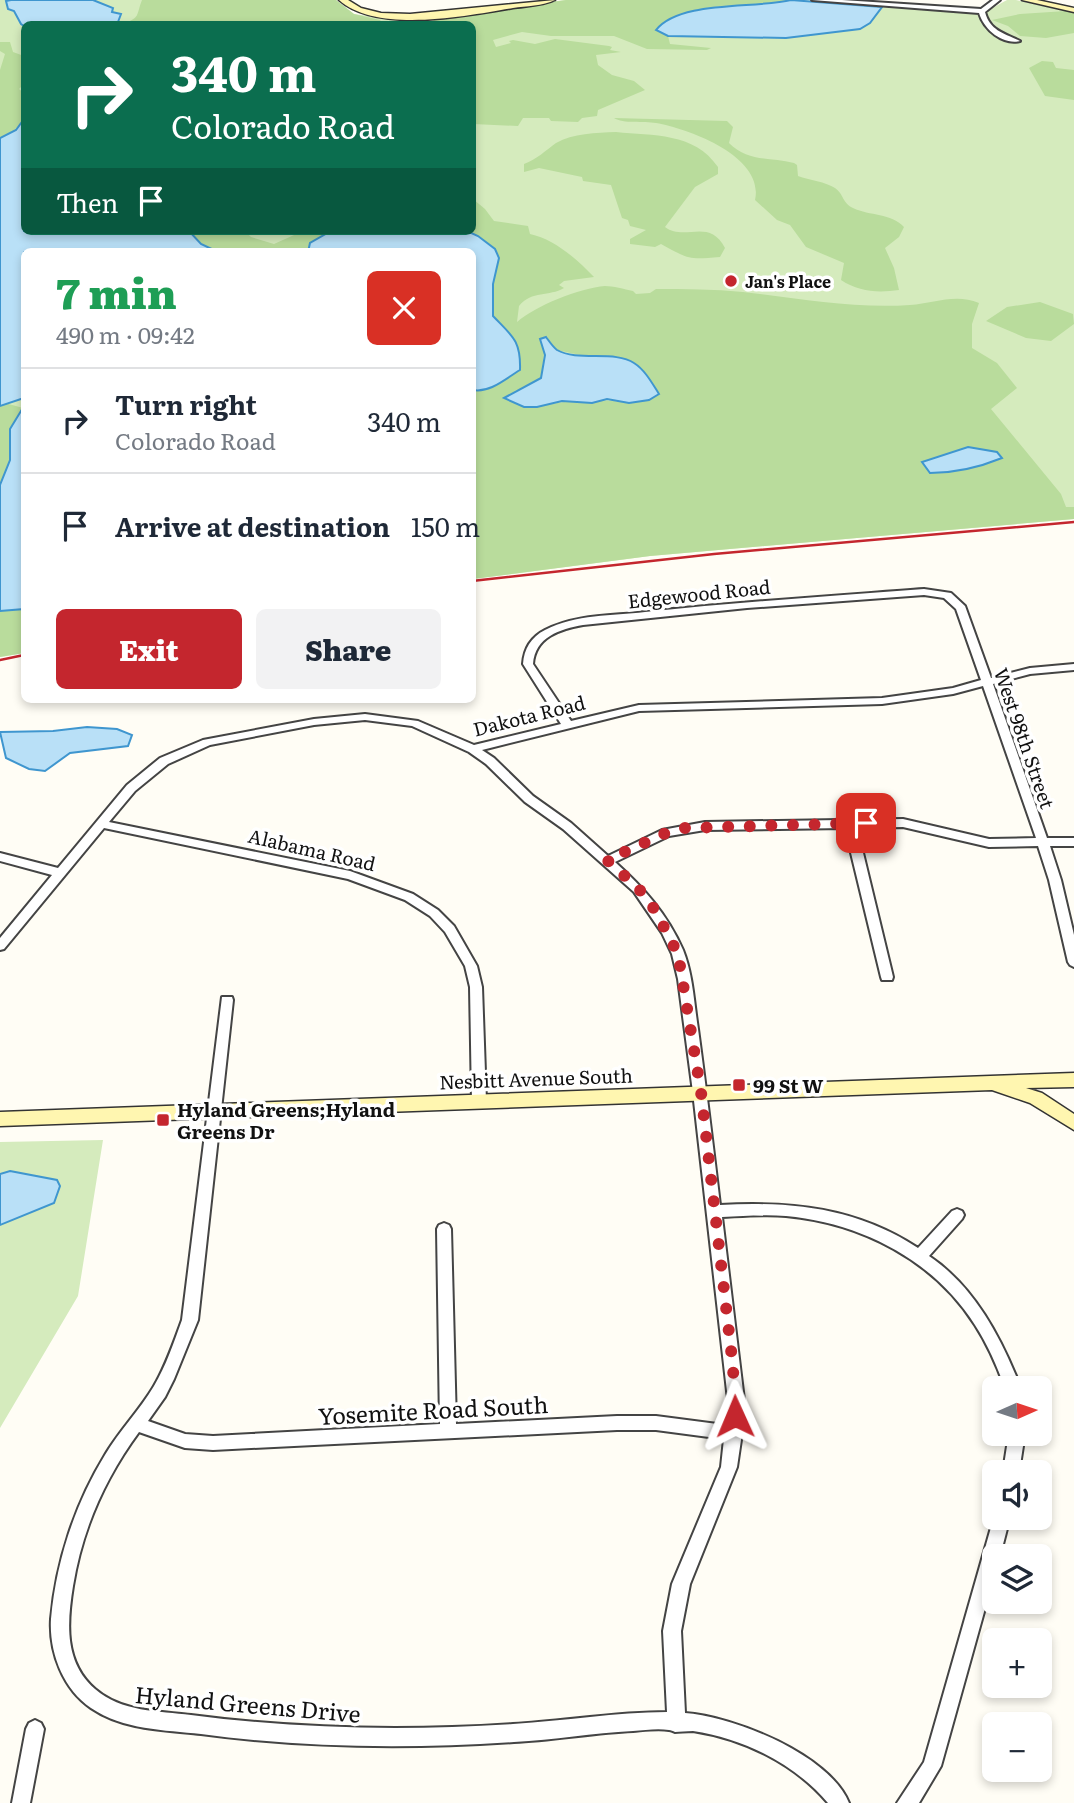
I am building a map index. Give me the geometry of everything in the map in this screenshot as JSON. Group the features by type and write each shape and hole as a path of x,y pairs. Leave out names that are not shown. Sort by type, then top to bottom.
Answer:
{"street":[{"path":"343,0 360,11 395,18 551,0"},
{"path":"815,0 982,11 997,0"},
{"path":"1026,0 1074,10"},
{"path":"982,11 993,33 1017,41"},
{"name":"Edgewood Road","path":"567,724 528,664 532,645 550,631 564,626 722,607 924,592 947,595 961,608"},
{"name":"West 98th Street","path":"961,608 1055,880 1074,961"},
{"name":"Dakota Road","path":"0,946 131,788 164,761 185,750 231,737 314,722 365,717 414,723 472,749 639,708 882,701 953,691 1030,671 1074,667"},
{"path":"472,749 639,889 655,910 678,954 701,1092 736,1400 729,1467 681,1584 672,1631 676,1723"},
{"path":"850,823 887,977"},
{"path":"607,860 666,833 684,828 903,823 989,843 1074,842"},
{"name":"Alabama Road","path":"101,824 350,875 409,897 434,913 450,929 471,966 476,987 479,1101"},
{"path":"0,857 60,873"},
{"name":"Hyland Greens Drive","path":"227,1000 190,1320 178,1355 159,1391 112,1458 92,1496 80,1527 59,1622 61,1644 68,1667 81,1688 99,1703 121,1714 218,1728 317,1737 418,1738 688,1722 729,1730 768,1746 803,1768 840,1803"},
{"name":"Nesbitt Avenue South","path":"0,1119 1074,1080"},
{"path":"987,1083 1036,1098 1074,1123"},
{"path":"713,1211 788,1210 813,1214 873,1231 920,1256 965,1295 986,1324 1004,1357 1010,1376"},
{"path":"920,1256 957,1215"},
{"path":"444,1230 447,1431"},
{"name":"Yosemite Road South","path":"136,1424 185,1441 213,1443 656,1423 734,1433"},
{"path":"906,1803 916,1793 932,1766 939,1746 998,1530"},
{"path":"20,1803 35,1729"}],"green space":[{"path":"0,0 336,0 354,14 397,20 566,0 801,0 985,12 1007,0 1016,0 1074,13 1074,519 650,556 476,579 476,248 21,248 21,654 0,657"},
{"path":"142,0 336,0 354,14 381,21 130,21 138,13"},
{"path":"566,0 791,0 696,10 656,30 668,36 670,44 711,48 707,50 647,49 614,36 551,36 522,32 493,40 496,47 513,40 535,44 555,39 609,46 612,47 610,50 621,52 596,55 598,65 612,75 634,81 645,90 598,110 597,116 582,118 578,122 523,118 518,126 476,124 476,21 433,21 435,18"},
{"path":"1074,12 1074,33 1046,38 1020,36 1008,26 992,20 1020,14"},
{"path":"0,42 10,42 13,52 21,55 21,122 0,138 0,70 5,54 0,51"},
{"path":"1042,61 1053,62 1056,68 1074,70 1074,100 1045,96 1029,68"},
{"path":"614,118 727,121 733,127 729,143 736,149 751,156 794,163 797,165 798,176 835,188 853,208 899,222 904,227 899,237 885,248 894,268 899,290 869,291 841,280 844,263 806,247 790,225 777,220 755,200 755,185 749,171 737,158 722,148 670,126"},
{"path":"616,132 685,142 697,147 718,167 718,174 695,187 665,227 673,231 712,234 725,248 720,257 694,258 661,244 655,247 630,244 630,239 646,230 630,226 628,220 622,218 611,185 583,181 582,177 539,168 524,172 524,164 556,143 585,134"},
{"path":"476,202 494,221 528,226 530,234 548,240 565,251 594,277 564,281 559,285 564,288 529,298 519,306 517,322 558,299 605,286 633,291 636,294 650,293 656,289 721,290 868,306 910,305 953,299 979,303 972,324 972,348 997,363 1017,388 991,409 1061,494 1066,507 1074,507 1074,519 650,556 476,579 476,390 491,387 519,370 499,323 493,316 493,284 499,258 476,235","holes":["546,337 557,350 589,357 614,357 629,403 583,400 537,407 514,391 528,387 541,378"]},
{"path":"193,235 249,235 274,244 294,235 324,235 310,243 309,248 210,248"},
{"path":"1040,302 1073,314 1074,324 1051,341 1026,338 986,321 1007,307"},
{"path":"5,403 21,407 21,411 10,429 10,460 0,484 0,406"},
{"path":"21,609 21,654 0,657 0,611"},
{"path":"103,1140 78,1296 0,1428 0,1142"}],"water":[{"path":"93,0 113,8 112,12 121,14 118,21 21,21 21,24 14,11 8,9 6,1"},
{"path":"791,0 882,7 870,23 860,29 786,38 668,36 656,30 667,20 700,10"},
{"path":"21,123 21,235 193,235 210,248 21,248 21,399 0,406 0,138 16,130"},
{"path":"324,235 478,236 495,249 499,258 493,284 493,316 517,345 520,370 491,387 476,390 476,248 309,248 310,243"},
{"path":"546,337 556,349 566,353 617,357 634,363 645,373 659,394 649,400 629,403 607,399 592,403 562,401 537,407 524,407 504,398 541,378 545,355 540,339"},
{"path":"21,411 21,609 0,611 0,485 10,460 10,429"},
{"path":"968,447 997,452 1002,458 967,469 939,473 930,473 922,462"},
{"path":"87,727 117,729 132,735 128,746 70,753 45,771 29,769 6,758 0,732 53,731"},
{"path":"10,1171 57,1180 60,1186 54,1203 0,1225 0,1174"}],"railway":[{"path":"476,581 714,554 1074,522"},
{"path":"0,660 21,656"}],"place":[{"name":"Jan's Place","path":"731,281"},
{"name":"99 St W","path":"739,1085"},
{"name":"Hyland Greens;Hyland Greens Dr","path":"163,1120"}],"route":[{"path":"735,1416 733,1367 701,1092 684,979 678,954 655,910 639,889 607,860 666,833 684,828 866,823"}]}
